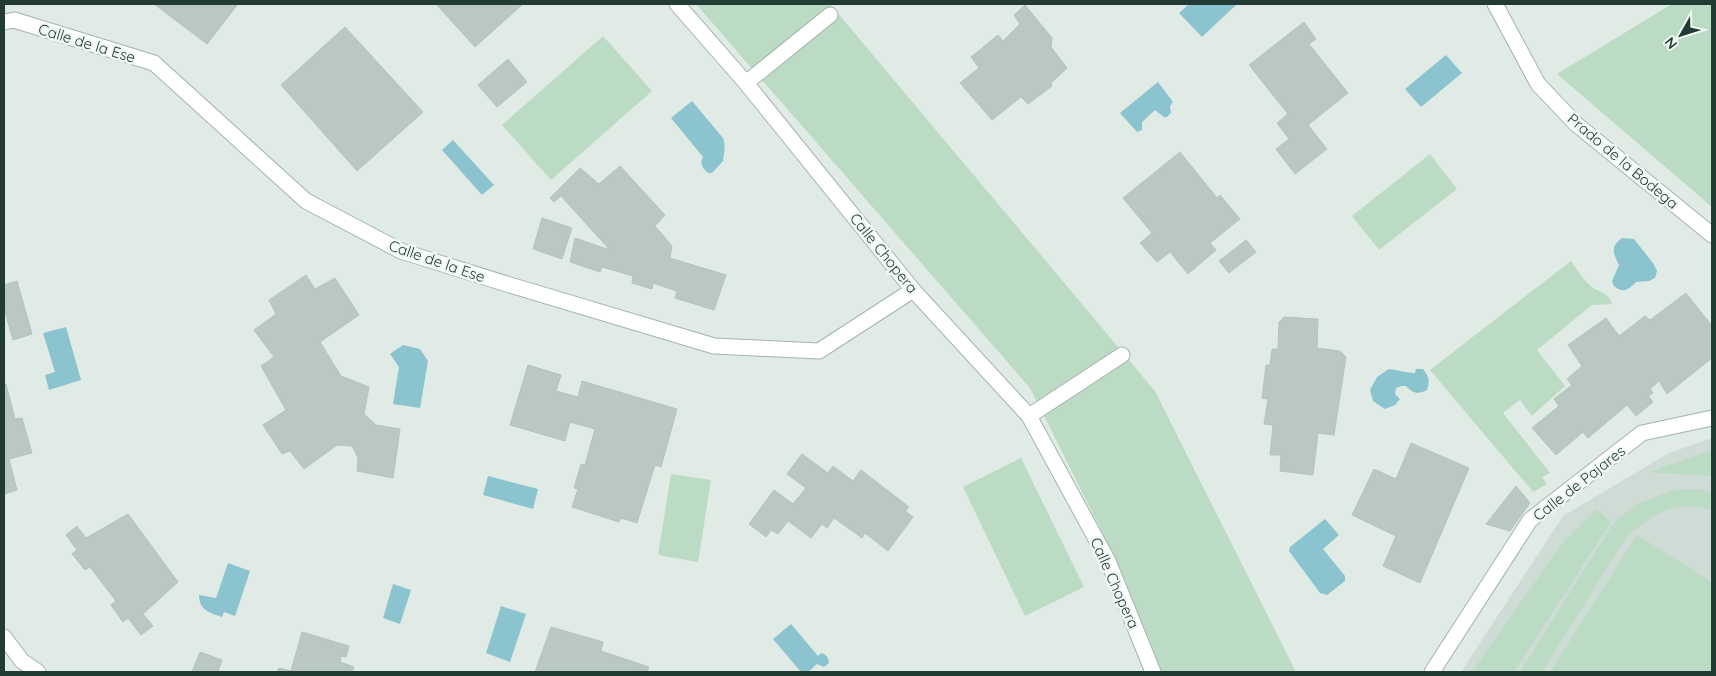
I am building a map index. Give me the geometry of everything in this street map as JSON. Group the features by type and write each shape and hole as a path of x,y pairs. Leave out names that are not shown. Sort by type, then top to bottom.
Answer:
{"street":[{"name":"Calle Chopera","path":"677,4 746,83 914,290 1029,416 1108,561 1153,672"},
{"name":"Prado de la Bodega","path":"1495,4 1538,84 1576,124 1712,235"},
{"path":"746,83 830,15"},
{"name":"Calle de la Ese","path":"4,22 14,20 154,63 306,201 401,251 510,286 714,346 819,351 914,290"},
{"path":"1029,416 1122,356"},
{"name":"Calle de Pajares","path":"1432,672 1530,520 1642,433 1712,418"},
{"path":"4,637 22,661 38,672"}],"shaded area":[{"path":"1712,438 1712,672 1461,672 1563,516 1669,453"}],"green space":[{"path":"696,4 830,4 1155,391 1296,672 1162,672 1121,570 1030,388"},
{"path":"1672,4 1712,4 1712,207 1557,74"},
{"path":"603,36 652,91 551,180 502,125"},
{"path":"1430,154 1457,189 1379,250 1352,216"},
{"path":"1571,261 1585,281 1594,289 1606,295 1612,304 1592,305 1537,350 1565,386 1532,416 1520,400 1503,413 1550,473 1542,477 1547,484 1533,492 1430,370"},
{"path":"1712,450 1712,476 1649,472"},
{"path":"1021,458 1084,587 1025,616 963,487"},
{"path":"671,474 711,480 698,562 658,555"},
{"path":"1699,489 1712,493 1712,510 1692,506 1668,509 1652,517 1638,528 1625,539 1542,672 1520,672 1611,527 1621,516 1642,502 1674,490"},
{"path":"1597,509 1611,522 1514,672 1472,672 1563,542"},
{"path":"1637,535 1712,582 1712,672 1550,672"}],"water":[{"path":"1189,4 1237,4 1202,37 1179,13"},
{"path":"1446,55 1462,73 1421,107 1405,89"},
{"path":"1158,82 1173,102 1170,106 1171,113 1164,117 1155,110 1142,122 1142,130 1137,132 1120,113"},
{"path":"692,101 724,141 723,161 712,173 708,173 703,168 701,162 703,157 671,118"},
{"path":"453,140 494,185 482,195 442,150"},
{"path":"1622,238 1634,239 1657,271 1655,278 1649,281 1636,282 1628,289 1620,290 1614,286 1612,281 1619,265 1614,254 1614,247"},
{"path":"66,327 81,380 49,390 45,375 55,372 43,333"},
{"path":"403,345 420,349 428,361 420,408 393,404 399,367 390,354"},
{"path":"1389,369 1415,373 1416,369 1423,369 1428,379 1427,390 1418,393 1413,392 1406,386 1396,388 1395,394 1400,399 1395,405 1385,409 1373,401 1370,390 1377,377"},
{"path":"488,476 538,489 533,509 483,495"},
{"path":"1325,519 1339,535 1323,549 1345,576 1345,581 1327,595 1320,593 1289,551 1290,547"},
{"path":"228,563 250,571 235,616 224,612 222,617 209,612 203,607 199,600 199,595 216,598"},
{"path":"393,584 411,590 400,624 383,618"},
{"path":"501,606 526,614 510,662 486,653"},
{"path":"791,624 818,656 821,653 826,655 829,663 824,667 817,664 808,672 801,672 773,639"}],"building":[{"path":"154,4 238,4 207,44"},
{"path":"436,4 523,4 475,47"},
{"path":"1025,5 1052,38 1051,47 1067,68 1051,83 1052,86 1028,104 1021,97 992,120 960,83 979,68 971,57 998,35 1003,41 1020,24 1014,15"},
{"path":"1304,22 1316,39 1309,44 1348,93 1308,125 1327,149 1295,174 1276,149 1289,139 1277,123 1288,114 1249,65"},
{"path":"345,27 423,112 357,171 281,85"},
{"path":"508,59 527,82 497,107 478,85"},
{"path":"1180,152 1217,198 1220,195 1240,219 1210,243 1216,250 1188,274 1170,252 1157,262 1140,243 1152,233 1123,198"},
{"path":"620,166 665,215 655,226 672,246 670,258 726,275 714,310 675,298 677,291 653,283 652,289 632,283 633,276 602,267 600,272 570,262 575,238 610,250 561,196 554,202 550,198 580,168 599,184"},
{"path":"542,218 572,228 562,259 533,249"},
{"path":"1246,240 1256,252 1229,273 1219,261"},
{"path":"306,275 315,289 335,278 359,315 320,342 341,376 369,387 364,414 376,425 400,429 393,478 357,471 358,458 352,446 337,445 304,469 290,451 282,454 263,425 286,410 261,366 274,357 254,330 276,314 269,300"},
{"path":"17,281 32,334 13,340 4,308 4,285"},
{"path":"1686,293 1712,326 1712,358 1667,394 1659,381 1650,389 1653,393 1648,396 1653,402 1636,416 1627,405 1588,438 1583,432 1556,455 1532,428 1559,406 1554,399 1572,385 1567,379 1582,366 1568,345 1606,318 1619,336 1645,316 1650,320"},
{"path":"1284,317 1318,319 1317,348 1340,351 1346,357 1334,435 1318,433 1313,475 1280,471 1281,455 1270,455 1273,425 1264,424 1268,399 1262,398 1266,365 1270,365 1272,349 1278,349 1279,322"},
{"path":"528,365 561,375 556,391 578,397 582,381 677,409 661,467 655,465 637,523 621,518 619,522 572,507 578,489 574,488 581,464 585,465 595,429 570,422 565,441 510,425"},
{"path":"6,384 15,419 22,418 32,453 9,459 17,490 4,494 4,385"},
{"path":"1411,443 1469,468 1420,583 1383,566 1396,536 1352,515 1374,469 1396,479"},
{"path":"802,454 828,473 833,466 853,481 861,470 909,507 905,511 913,517 888,551 865,533 862,538 834,518 827,528 822,524 811,538 788,521 778,534 771,530 766,537 749,524 774,490 793,504 806,488 787,474"},
{"path":"1516,486 1530,503 1510,531 1486,524"},
{"path":"128,514 178,582 143,614 153,626 141,635 128,618 123,622 111,605 116,601 90,567 85,570 72,554 77,550 66,535 77,526 86,538"},
{"path":"551,627 603,642 601,651 649,667 647,672 535,672"},
{"path":"302,632 349,646 346,657 341,656 340,662 354,667 352,672 277,672 279,668 291,671"},
{"path":"200,652 222,660 218,672 192,672"}]}
